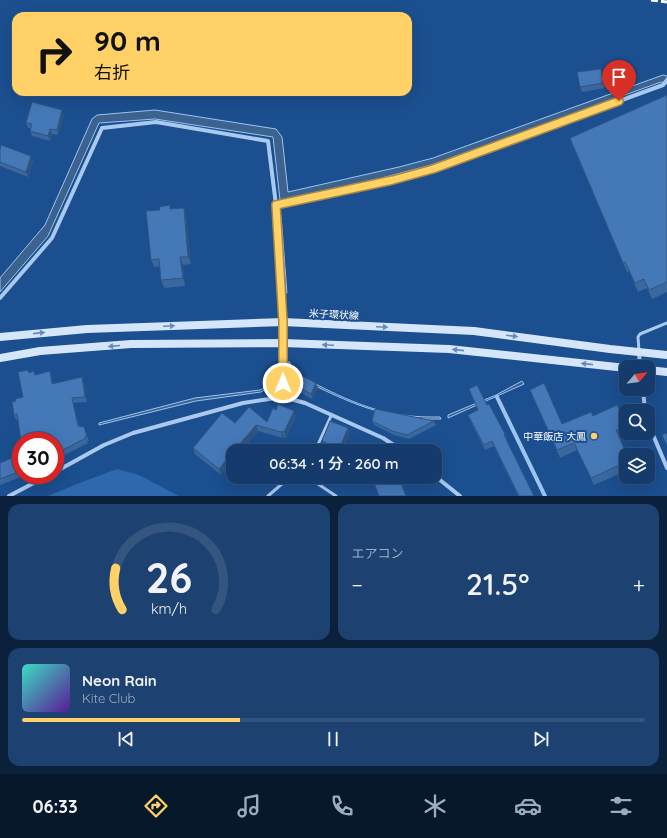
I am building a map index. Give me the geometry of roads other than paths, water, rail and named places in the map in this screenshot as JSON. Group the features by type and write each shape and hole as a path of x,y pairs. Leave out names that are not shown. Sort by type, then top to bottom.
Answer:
{"main road":[{"name":"米子環状線","path":"0,337 87,329 283,322 474,331 667,355"},
{"path":"0,358 40,351 131,344 283,343 449,349 619,367"},
{"path":"655,371 667,372"}],"street":[{"path":"276,205 393,180 433,169 663,85 667,80"},
{"path":"0,298 52,238 102,128 156,122 268,141 276,205 283,322 283,396"},
{"path":"639,352 640,360"},
{"path":"64,467 104,445 133,433 243,404 283,396 305,403 331,416 383,438 392,444"},
{"path":"655,440 667,468"},
{"path":"442,482 460,496"},
{"path":"9,496 32,484"}],"lane":[{"path":"639,352 638,337 640,334 667,323"},
{"path":"318,444 331,416"},
{"path":"268,496 282,484"},
{"path":"318,484 336,496"}],"waterway":[{"path":"497,397 545,496"}],"railway":[{"path":"651,0 667,2"}],"place":[{"name":"中華飯店 大鳳","path":"594,436"}]}
